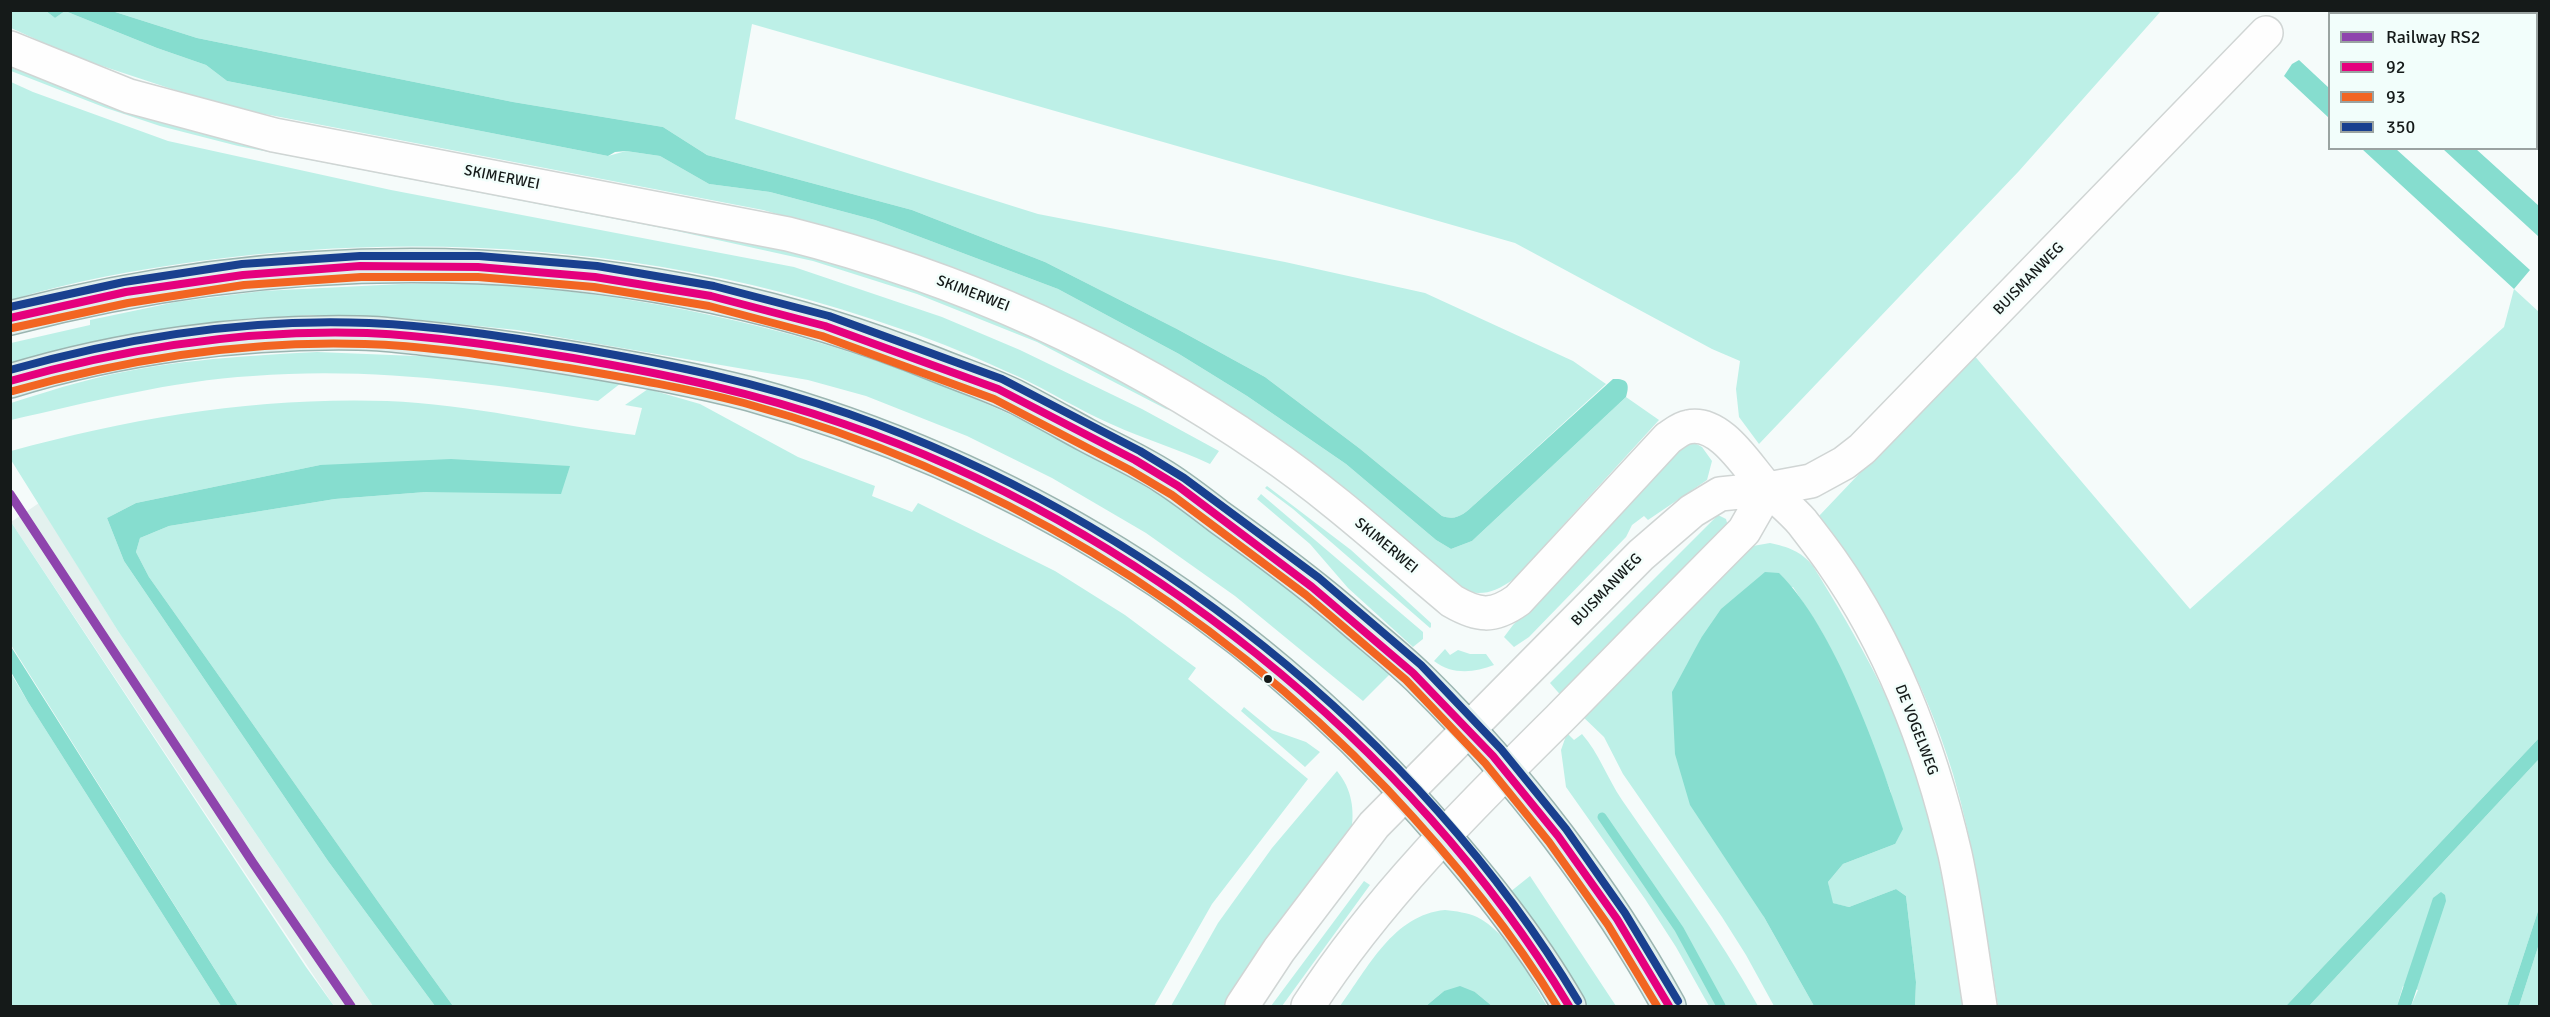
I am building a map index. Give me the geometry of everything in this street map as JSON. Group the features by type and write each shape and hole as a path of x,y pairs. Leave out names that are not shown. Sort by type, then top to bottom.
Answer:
{"main road":[{"path":"10,318 82,299 238,274 358,265 503,268 607,277 702,293 803,318 879,342 1014,396 1164,477 1301,576 1412,671 1505,771 1574,858 1648,969 1669,1006"},
{"path":"10,381 91,361 167,346 249,336 360,333 495,345 677,377 750,394 822,417 936,459 1015,496 1116,552 1250,646 1354,737 1406,793 1508,914 1569,1006"}],"street":[{"name":"BUISMANWEG","path":"1242,1006 1279,950 1374,825 1641,555 1692,511 1720,494 1768,489 1810,480 1844,463 1862,449 2266,33"},
{"name":"SKIMERWEI","path":"10,48 129,96 252,129 788,234 858,253 1020,312 1146,376 1266,450 1359,523 1452,601 1469,611 1492,613 1505,609 1518,600 1668,438 1686,427 1704,426 1718,432 1768,489"},
{"path":"1308,1006 1376,915 1443,835 1744,531 1768,489"},
{"name":"DE VOGELWEG","path":"1768,489 1801,521 1833,563 1865,615 1909,705 1927,752 1955,856 1980,1006"}],"shaded area":[{"path":"11,11 46,11 55,18 65,11 206,65 227,81 608,156 626,151 660,156 709,184 770,192 875,220 1058,289 1179,354 1247,396 1346,464 1436,540 1451,549 1472,541 1626,397 1659,420 1514,579 1500,588 1474,593 1458,589 1046,309 992,283 907,251 763,210 223,106 75,57 11,28"},
{"path":"46,11 65,11 55,18"},
{"path":"65,11 112,11 197,38 513,102 663,127 707,155 912,210 1045,262 1265,377 1359,448 1442,516 1452,518 1467,511 1613,379 1627,383 1626,397 1472,541 1451,549 1436,540 1346,464 1247,396 1179,354 1058,289 875,220 770,192 709,184 660,156 626,151 615,152 608,156 227,81 206,65"},
{"path":"112,11 2161,11 2019,171 1759,444 1739,417 1736,389 1740,361 1712,349 1515,243 752,24 735,119 1038,214 1285,262 1425,293 1573,361 1606,384 1471,508 1464,514 1452,518 1442,516 1359,448 1265,377 1045,262 912,210 707,155 663,127 513,102 197,38"},
{"path":"2299,60 2328,87 2328,117 2284,76 2292,64"},
{"path":"10,64 495,191 813,256 917,289 1039,337 1181,413 1166,409 1037,342 917,294 813,261 672,230 238,146 160,126 106,108 11,71"},
{"path":"11,82 168,141 391,190 794,267 942,317 1020,350 1142,409 1219,451 1210,464 1111,424 1029,382 945,345 816,302 730,280 643,264 555,253 466,247 377,247 288,251 128,272 57,287 11,300"},
{"path":"2363,150 2397,150 2530,270 2514,289"},
{"path":"2444,150 2477,150 2539,206 2539,237"},
{"path":"402,284 490,284 590,294 689,310 787,334 883,363 977,400 1068,443 1155,492 1258,564 1390,674 1363,701 1235,596 1146,533 1052,478 967,436 866,396 808,380 517,330 400,318 311,315 244,319 191,326 94,343 11,363 11,343 90,325 90,320 176,302 262,291"},
{"path":"2514,289 2539,312 2539,738 2286,1006 1998,1006 1968,831 1942,739 1914,672 1880,607 1819,516 1973,354 2190,609 2504,327"},
{"path":"317,352 441,357 542,369 621,383 598,401 426,378 340,373 253,376 161,387 11,420 11,403 110,375 169,364"},
{"path":"648,389 700,404 798,457 875,486 872,496 912,512 918,503 1055,571 1125,615 1196,668 1188,679 1308,779 1212,904 1154,1006 453,1006 149,577 136,552 140,538 169,526 335,499 426,492 320,465 136,503 107,518 124,561 328,861 435,1006 373,1006 118,631 11,460 11,451 104,428 197,412 291,402 418,403 480,410 635,435 642,408 625,405"},
{"path":"1691,441 1702,447 1712,461 1707,480 1648,520 1644,516 1632,525 1626,537 1529,637 1514,647 1504,637 1513,625 1608,527 1678,447"},
{"path":"451,459 570,466 561,494 426,492 335,499 169,526 140,538 136,552 149,577 453,1006 435,1006 328,861 124,561 107,518 136,503 320,465"},
{"path":"1267,486 1351,550 1431,623 1431,627 1293,509 1265,488"},
{"path":"1261,494 1423,632 1423,639 1413,647 1348,588 1310,544 1257,499"},
{"path":"39,503 118,631 373,1006 334,1006 11,522"},
{"path":"1718,515 1726,519 1728,526 1564,699 1550,683"},
{"path":"11,522 334,1006 238,1006 11,645"},
{"path":"1770,543 1794,550 1813,566 1862,649 1891,706 1924,796 1936,848 1964,1006 1915,1006 1916,982 1906,896 1896,889 1849,907 1832,903 1828,882 1843,864 1895,844 1891,792 1847,683 1822,632 1793,587 1701,638 1689,664 1764,917 1814,1006 1774,1006 1722,917 1623,774 1604,737 1579,713 1747,547"},
{"path":"1765,572 1779,573 1799,596 1818,625 1853,693 1893,799 1903,829 1895,844 1843,864 1828,882 1833,903 1849,907 1896,889 1906,896 1916,982 1915,1006 1814,1006 1764,917 1690,805 1675,754 1672,692 1701,638 1721,609"},
{"path":"10,645 238,1006 221,1006 28,702 11,672"},
{"path":"1445,649 1450,655 1458,650 1470,654 1486,654 1494,665 1471,671 1448,669 1434,661"},
{"path":"10,672 28,702 221,1006 11,1006"},
{"path":"1244,707 1272,730 1306,742 1320,752 1305,767 1241,711"},
{"path":"1567,733 1574,740 1582,734 1588,741 1622,800 1710,927 1758,1006 1709,1006 1676,947 1645,899 1566,787 1561,750"},
{"path":"2539,738 2539,759 2309,1006 2286,1006"},
{"path":"2539,759 2539,908 2507,1006 2411,1006 2418,990 2403,986 2397,1006 2309,1006"},
{"path":"1337,771 1346,785 1351,800 1353,816 1351,833 1232,1006 1171,1006 1218,923 1272,848"},
{"path":"1530,876 1616,1006 1588,1006 1510,892"},
{"path":"1364,881 1370,885 1282,1006 1271,1006"},
{"path":"2441,892 2445,895 2446,901 2411,1006 2397,1006 2433,898"},
{"path":"2539,908 2539,944 2519,1006 2507,1006"},
{"path":"1445,910 1477,917 1499,933 1526,969 1547,1006 1492,1006 1475,992 1444,991 1426,1006 1340,1006 1372,960 1396,933 1427,914"},
{"path":"2539,944 2539,1006 2519,1006"},
{"path":"1460,986 1475,992 1492,1006 1426,1006 1444,991"}],"waterway":[{"path":"1602,817 1679,929 1721,1006"}],"rail line":[{"name":"RS2","path":"10,494 253,863 351,1006"}],"transit line":[{"name":"350","path":"10,307 124,282 242,264 360,256 479,256 597,266 714,286 829,316 1002,379 1140,451 1184,478 1319,578 1421,665 1501,749 1566,829 1625,913 1678,1001"},
{"name":"92","path":"10,318 126,292 243,275 360,266 478,267 595,277 711,296 825,326 998,389 1135,460 1178,486 1312,587 1413,673 1493,756 1558,836 1617,919 1669,1006"},
{"name":"93","path":"12,328 128,303 244,285 361,277 478,277 594,287 709,306 822,336 994,399 1130,470 1172,495 1306,595 1406,680 1485,763 1549,842 1608,925 1657,1006"},
{"name":"350","path":"10,370 98,348 188,332 278,324 369,323 473,332 645,361 714,375 849,414 958,458 1064,512 1166,575 1263,646 1354,725 1438,811 1513,903 1578,1001"},
{"name":"92","path":"10,381 142,350 231,338 322,333 367,333 418,337 573,358 710,385 844,424 952,467 1057,520 1159,582 1256,654 1347,732 1430,818 1504,910 1569,1006"},
{"name":"93","path":"13,391 143,361 231,349 320,344 416,347 569,368 723,398 835,431 924,466 1009,506 1092,552 1171,604 1247,660 1319,722 1410,814 1499,920 1557,1006"}]}
